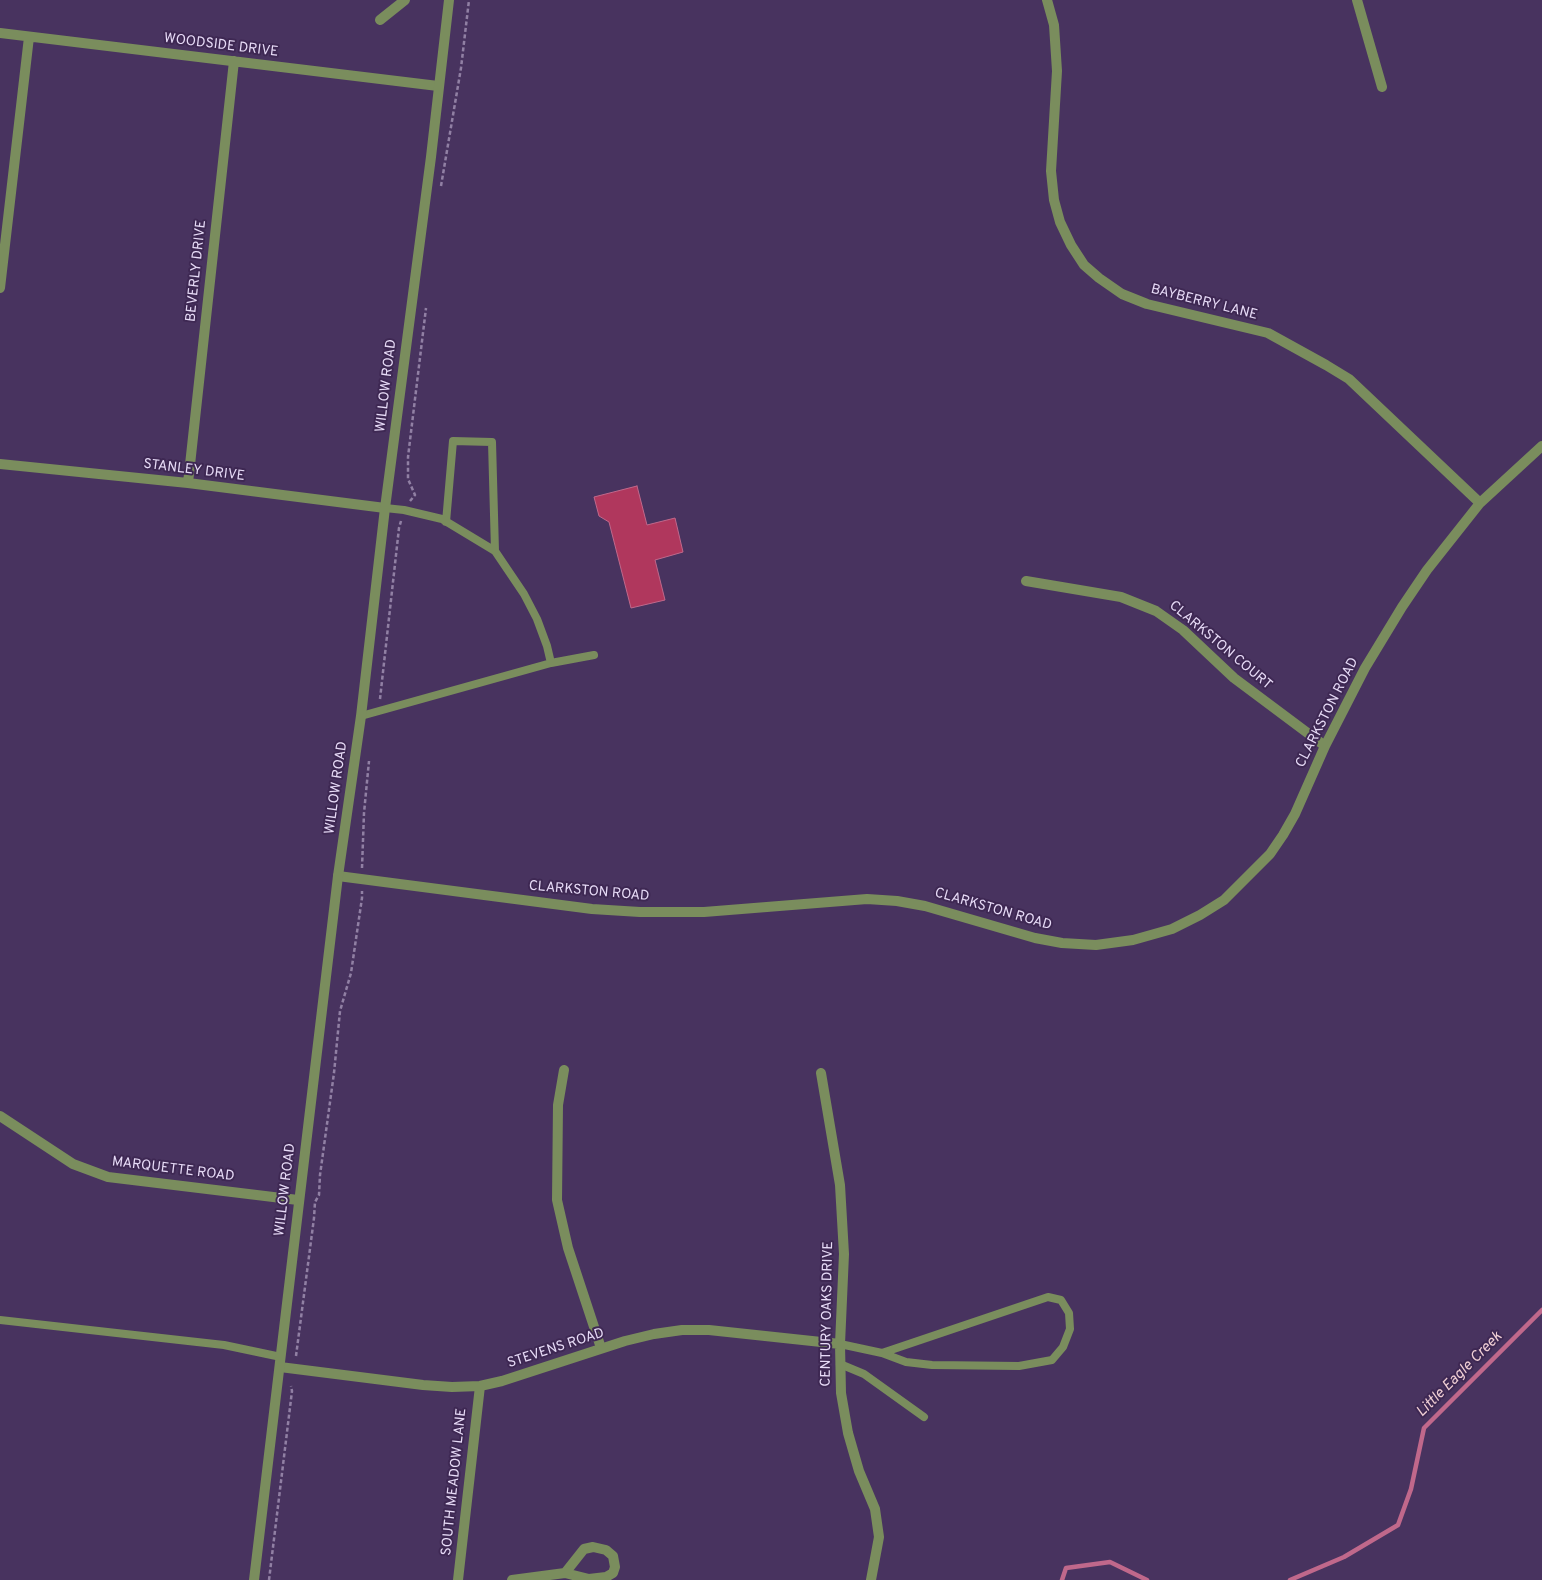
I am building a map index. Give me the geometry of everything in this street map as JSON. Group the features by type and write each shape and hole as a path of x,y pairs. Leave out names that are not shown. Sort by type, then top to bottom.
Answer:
{"street":[{"path":"380,20 405,0"},
{"name":"WILLOW ROAD","path":"254,1580 298,1200 338,876 361,716 385,508 449,0"},
{"name":"BAYBERRY LANE","path":"1047,0 1054,25 1057,72 1051,171 1054,200 1060,222 1071,245 1084,265 1122,294 1147,304 1268,333 1350,379 1480,503"},
{"path":"1357,0 1382,87"},
{"name":"WOODSIDE DRIVE","path":"0,33 438,86"},
{"path":"0,288 29,37"},
{"name":"BEVERLY DRIVE","path":"188,483 234,61"},
{"name":"CLARKSTON ROAD","path":"338,876 592,909 640,912 704,912 868,899 897,901 925,906 1035,938 1062,943 1105,944 1133,940 1172,929 1224,900 1270,854 1284,835 1325,746 1365,668 1402,607 1427,570 1480,503 1542,446"},
{"name":"STANLEY DRIVE","path":"0,464 188,483 385,508"},
{"name":"CLARKSTON COURT","path":"1026,581 1121,597 1156,611 1182,630 1234,678 1325,746"},
{"path":"564,1070 558,1104 557,1200 568,1248 601,1348"},
{"name":"CENTURY OAKS DRIVE","path":"821,1073 840,1185 844,1254 840,1344 841,1393 848,1433 859,1471 875,1510 879,1537 871,1580"},
{"name":"MARQUETTE ROAD","path":"0,1116 73,1164 108,1177 298,1200"},
{"name":"STEVENS ROAD","path":"280,1362 294,1368 452,1387 480,1386 502,1382 601,1348 654,1334 682,1330 728,1332 840,1344"},
{"name":"SOUTH MEADOW LANE","path":"458,1580 480,1386"},
{"path":"512,1580 565,1573 589,1579 606,1577 613,1573 615,1567 613,1556 606,1550 593,1547 584,1550 565,1573"}],"lane":[{"path":"446,522 453,441 492,442 496,551"},
{"path":"385,508 404,510 442,519 496,551 524,594 537,619 547,646 551,664"},
{"path":"361,716 551,664 594,655"},
{"path":"840,1344 882,1353 906,1362 932,1365 1019,1366 1052,1360 1063,1348 1070,1329 1069,1313 1061,1300 1048,1297 882,1353"},
{"path":"0,1320 224,1346 280,1362"},
{"path":"840,1364 864,1374 924,1417"}],"path":[{"path":"440,192 444,179 460,78 469,0"},
{"path":"376,712 379,703 398,528 404,510 415,494 408,479 408,457 427,300"},
{"path":"269,1580 314,1218 314,1202 319,1196 340,1011 351,972 362,898 364,813 369,759"}],"shaded area":[{"path":"637,486 647,525 675,518 683,552 655,560 665,600 631,608 609,522 599,516 594,497"}],"waterway":[{"name":"Little Eagle Creek","path":"1290,1580 1344,1557 1398,1525 1411,1489 1424,1428 1542,1310"},
{"name":"Little Eagle Creek","path":"1062,1580 1066,1568 1110,1562 1147,1580"}]}
